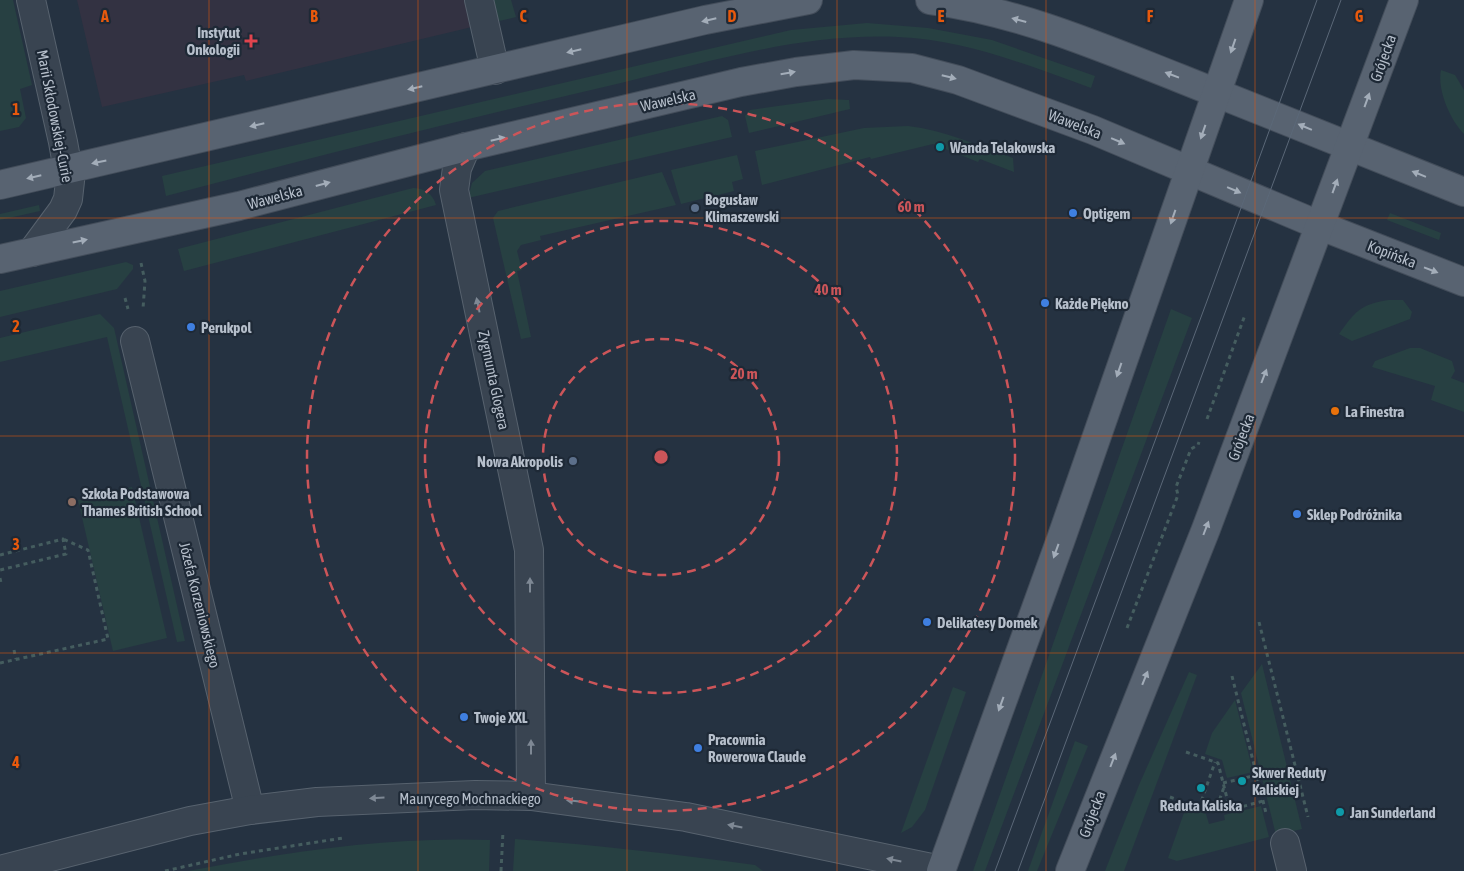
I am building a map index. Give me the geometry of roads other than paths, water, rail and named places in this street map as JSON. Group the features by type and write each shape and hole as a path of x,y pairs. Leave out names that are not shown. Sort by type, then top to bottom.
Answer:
{"main road":[{"path":"0,185 704,20 808,0"},
{"path":"930,0 982,9 1036,24 1217,93 1464,192"},
{"path":"941,871 1249,0"},
{"name":"Grójecka","path":"1070,871 1206,529 1404,0"},
{"name":"Wawelska","path":"0,259 239,206 466,147 740,82 796,72 854,65 912,68 958,80 1093,130 1321,226"},
{"name":"Kopińska","path":"1321,226 1464,282"}],"street":[{"name":"Marii Skłodowskiej-Curie","path":"31,0 64,142 70,191 63,210 32,252"},
{"path":"479,0 495,70"},
{"name":"Zygmunta Glogera","path":"466,147 457,168 454,190 529,550 530,796"},
{"name":"Józefa Korzeniowskiego","path":"135,341 250,810"},
{"name":"Maurycego Mochnackiego","path":"0,870 190,821 250,810 317,802 380,798 530,796 686,817 941,871"},
{"path":"1285,843 1292,871"}],"tram line":[{"path":"995,871 1317,0"},
{"path":"1018,871 1341,0"}],"place":[{"name":"Instytut Onkologii","path":"251,41"},
{"name":"Wanda Telakowska","path":"940,147"},
{"name":"Bogusław Klimaszewski","path":"695,208"},
{"name":"Optigem","path":"1073,213"},
{"name":"Każde Piękno","path":"1045,303"},
{"name":"Perukpol","path":"191,327"},
{"name":"La Finestra","path":"1335,411"},
{"name":"Nowa Akropolis","path":"573,461"},
{"name":"Szkoła Podstawowa Thames British School","path":"72,502"},
{"name":"Sklep Podróżnika","path":"1297,514"},
{"name":"Delikatesy Domek","path":"927,622"},
{"name":"Twoje XXL","path":"464,717"},
{"name":"Pracownia Rowerowa Claude","path":"698,748"},
{"name":"Skwer Reduty Kaliskiej","path":"1242,781"},
{"name":"Reduta Kaliska","path":"1201,788"},
{"name":"Jan Sunderland","path":"1340,812"}]}
